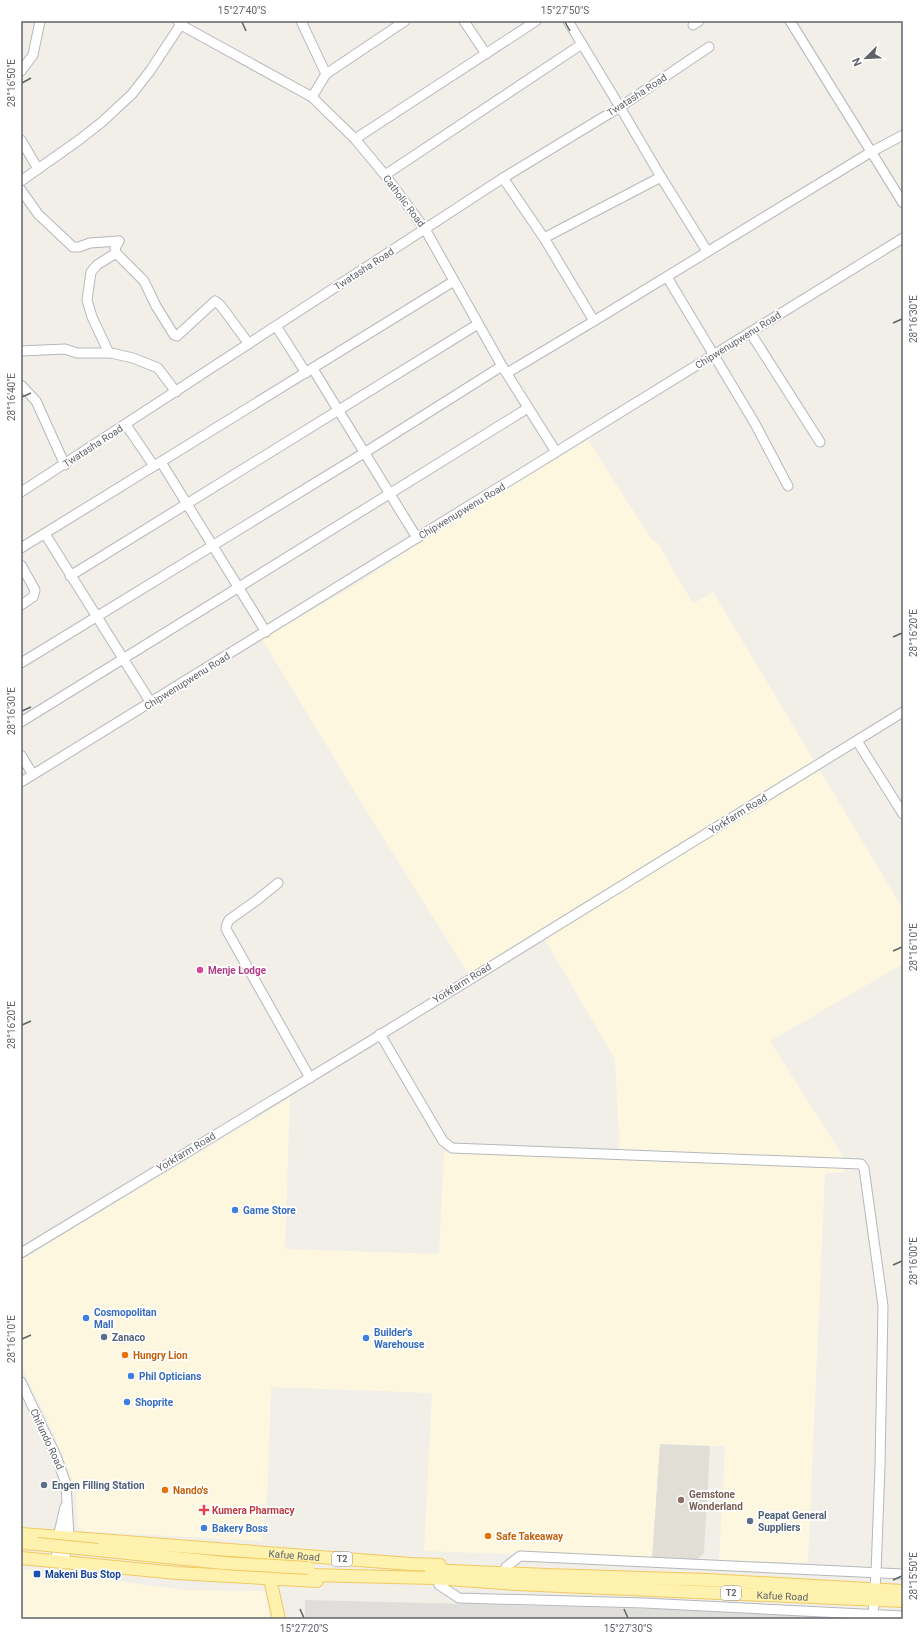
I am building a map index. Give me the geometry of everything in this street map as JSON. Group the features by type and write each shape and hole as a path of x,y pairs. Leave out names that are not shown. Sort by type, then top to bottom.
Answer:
{"main road":[{"name":"Kafue Road","path":"21,1534 410,1564 580,1570 614,1582 655,1589 762,1595 874,1594 903,1591"},
{"name":"Kafue Road","path":"21,1543 37,1548 224,1566 308,1571 451,1570 614,1582 732,1581 874,1594 903,1601"},
{"name":"Kafue Road","path":"21,1550 37,1548"},
{"path":"266,1553 264,1578 274,1598 279,1619"},
{"name":"Kafue Road","path":"21,1558 177,1573 523,1589 575,1594 614,1582"},
{"path":"274,1598 284,1585 291,1579"}],"street":[{"path":"21,71 34,55 40,21"},
{"path":"301,21 326,74"},
{"path":"312,97 326,74 405,21"},
{"path":"464,21 486,54"},
{"path":"355,139 536,21"},
{"path":"790,21 903,203"},
{"path":"21,181 96,126 132,94 150,71 181,22"},
{"name":"Catholic Road","path":"181,22 312,97 355,139 385,175 425,229 478,324 556,452"},
{"path":"572,22 582,44 707,251"},
{"path":"385,175 582,44"},
{"name":"Twatasha Road","path":"21,492 65,465 503,178 620,106 709,47"},
{"path":"21,663 505,369 594,321 871,152 903,135"},
{"path":"21,140 38,169"},
{"path":"544,238 661,177"},
{"path":"503,178 544,238 594,321"},
{"path":"21,190 38,214 73,247 79,247 90,243 119,241 115,248 116,253 144,281 156,306 174,335 177,336 215,301 221,306 249,344"},
{"name":"Chipwenupwenu Road","path":"21,782 903,238"},
{"path":"109,353 92,317 87,300 91,272 97,265 116,253"},
{"path":"667,276 754,422 788,486"},
{"path":"21,548 454,281"},
{"path":"70,576 478,324"},
{"path":"276,326 338,411 418,538"},
{"path":"750,332 820,442"},
{"path":"21,350 65,349 77,353 109,353 134,358 158,368 176,392"},
{"path":"21,385 36,401 65,465"},
{"path":"21,722 528,408"},
{"path":"126,425 187,504 266,632"},
{"path":"45,534 151,703"},
{"path":"21,564 35,590 32,599 21,606"},
{"name":"Yorkfarm Road","path":"21,1254 149,1174 310,1078 903,712"},
{"path":"857,741 903,814"},
{"path":"21,754 33,775"},
{"path":"278,883 229,920 226,930 310,1078"},
{"path":"380,1034 443,1141 452,1148 861,1164 864,1168 883,1306 880,1458 873,1615"},
{"name":"Chifundo Road","path":"21,1382 66,1484 67,1498 60,1561"},
{"path":"506,1567 520,1556 903,1574"},
{"path":"439,1585 459,1598 644,1603 903,1616"},
{"path":"644,1603 655,1589"},
{"path":"756,1609 762,1595"}],"shaded area":[{"path":"588,440 652,540 658,543 693,604 713,592 903,909 903,964 770,1041 844,1158 844,1172 825,1173 808,1563 719,1560 725,1446 660,1445 652,1559 424,1551 432,1393 271,1387 268,1486 262,1541 83,1531 78,1527 75,1485 47,1419 21,1366 21,1260 290,1098 285,1249 439,1254 444,1152 620,1158 615,1059 542,935 471,978 364,807 262,639 352,587 440,530"},
{"name":"Gemstone Wonderland","path":"660,1444 710,1446 704,1553 696,1560 652,1559"},
{"path":"21,1569 186,1590 264,1591 270,1619 21,1619"},
{"path":"305,1600 709,1610 881,1619 305,1619"}],"place":[{"name":"Menje Lodge","path":"200,970"},
{"name":"Game Store","path":"235,1210"},
{"name":"Cosmopolitan Mall","path":"86,1318"},
{"name":"Zanaco","path":"104,1337"},
{"name":"Builder's Warehouse","path":"366,1338"},
{"name":"Hungry Lion","path":"125,1355"},
{"name":"Phil Opticians","path":"131,1376"},
{"name":"Shoprite","path":"127,1402"},
{"name":"Engen Filling Station","path":"44,1485"},
{"name":"Nando's","path":"165,1490"},
{"name":"Gemstone Wonderland","path":"681,1500"},
{"name":"Kumera Pharmacy","path":"204,1510"},
{"name":"Peapat General Suppliers","path":"750,1521"},
{"name":"Bakery Boss","path":"204,1528"},
{"name":"Safe Takeaway","path":"488,1536"},
{"name":"Makeni Bus Stop","path":"37,1574"}]}
